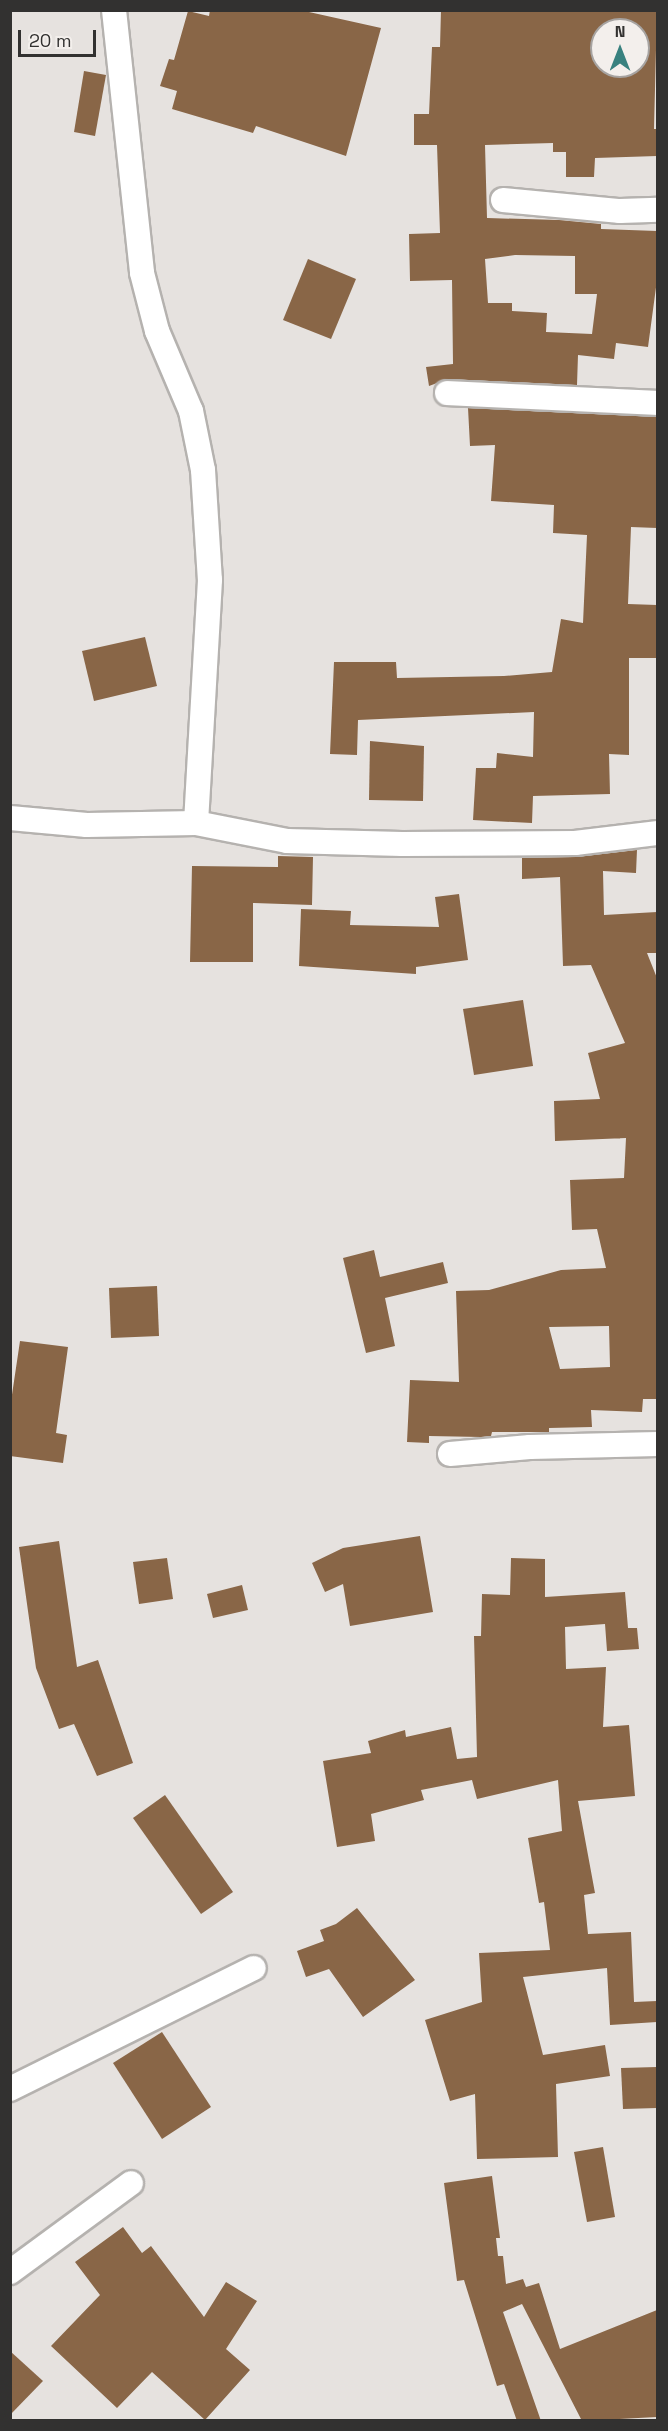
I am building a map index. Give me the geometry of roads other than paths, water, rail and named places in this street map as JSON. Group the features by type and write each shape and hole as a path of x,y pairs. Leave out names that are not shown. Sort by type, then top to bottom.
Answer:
{"street":[{"path":"114,10 142,273 158,331 191,411 203,470 210,580 196,823"},
{"path":"503,200 620,211 657,210"},
{"path":"447,393 657,403"},
{"path":"10,818 87,825 196,823 287,841 402,844 575,843 657,833"},
{"path":"450,1454 530,1447 657,1444"},
{"path":"10,2090 254,1968"},
{"path":"10,2272 131,2183"}]}
